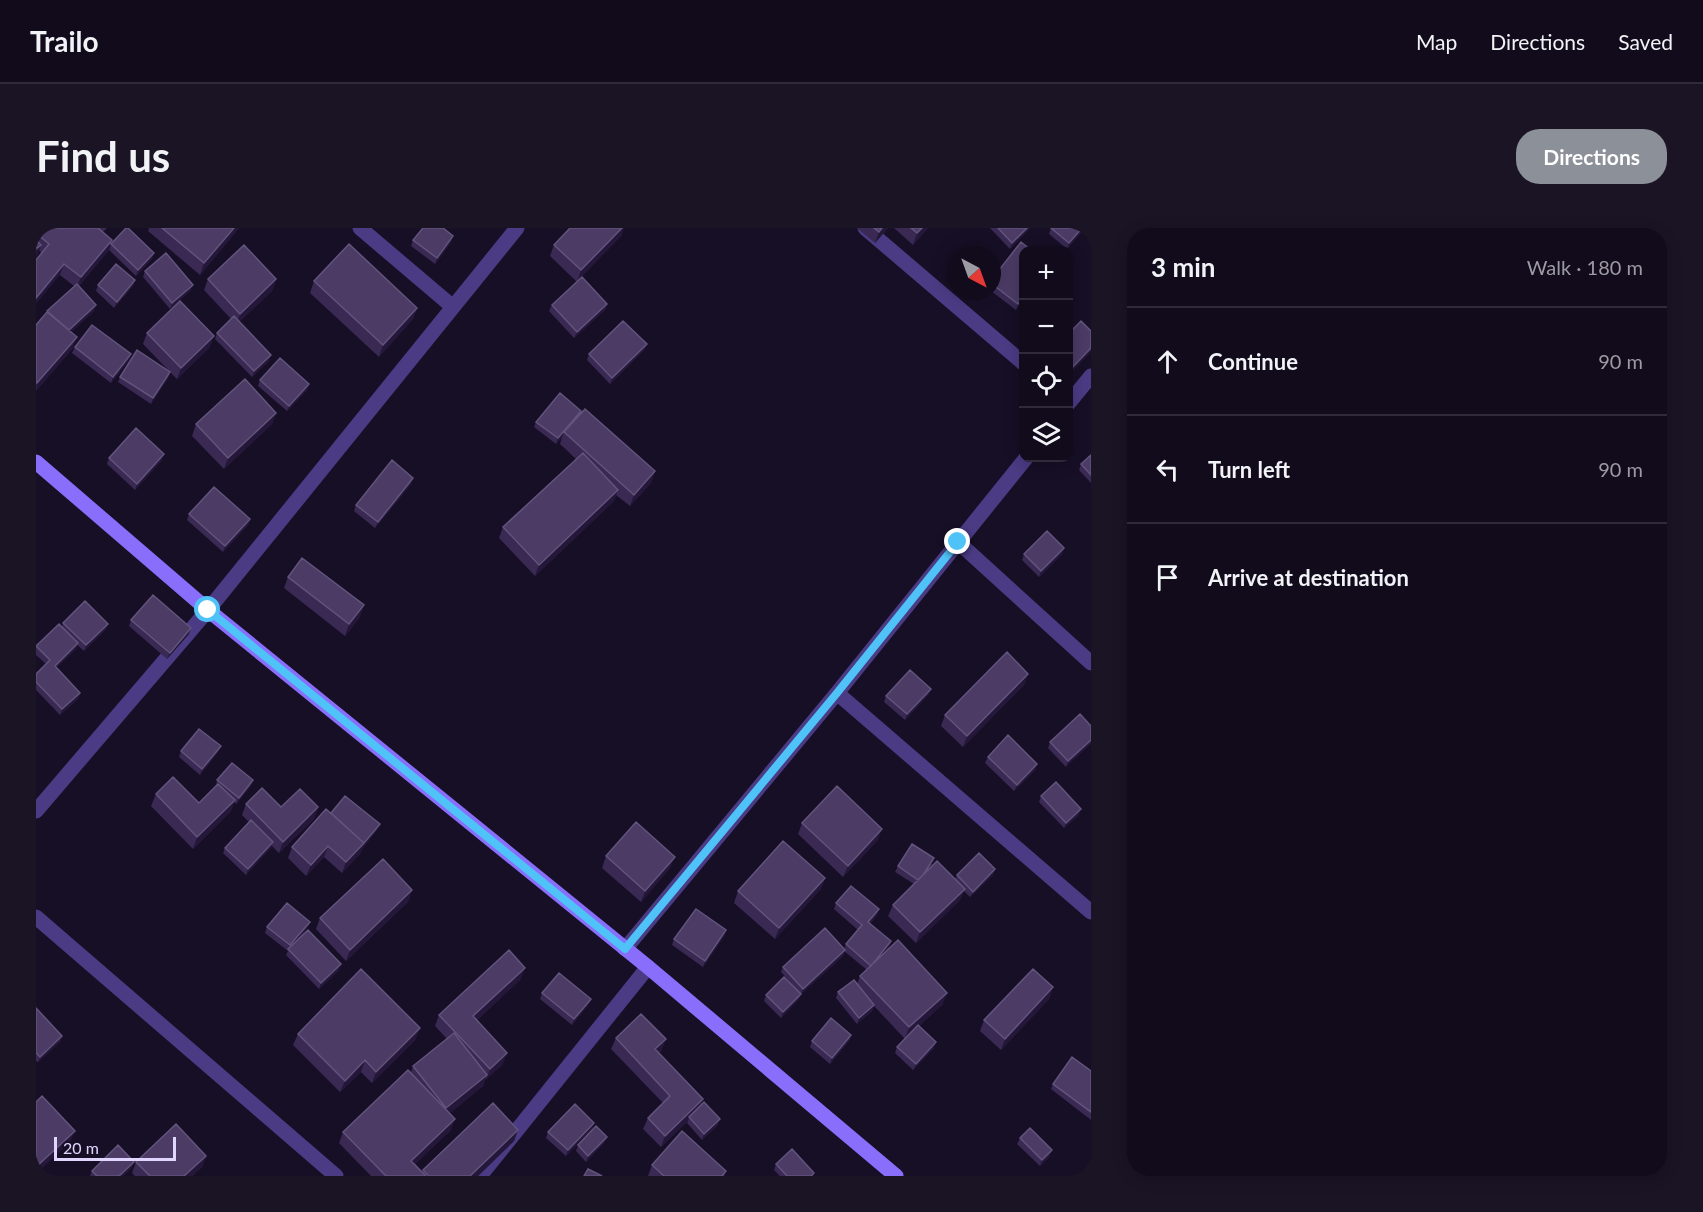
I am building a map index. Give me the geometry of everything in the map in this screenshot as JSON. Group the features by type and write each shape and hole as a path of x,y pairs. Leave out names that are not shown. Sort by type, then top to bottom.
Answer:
{"street":[{"path":"360,228 453,307"},
{"path":"36,811 208,610 517,228"},
{"path":"866,228 1019,360"},
{"path":"1073,398 1091,376"},
{"path":"36,462 208,610 648,967 896,1176"},
{"path":"625,949 837,693 1023,462"},
{"path":"958,542 1091,663"},
{"path":"837,693 1091,912"},
{"path":"36,917 336,1176"},
{"path":"480,1176 648,967"}],"building":[{"path":"36,228 98,228 112,240 81,277 64,264 36,298 36,260 49,244 36,233"},
{"path":"126,228 154,253 138,270 111,244"},
{"path":"162,228 234,228 204,263"},
{"path":"423,228 443,228 453,236 437,258 413,240"},
{"path":"570,228 622,228 581,270 554,245"},
{"path":"911,228 922,228 917,233"},
{"path":"998,228 1027,228 1012,243"},
{"path":"1051,228 1082,228 1069,243"},
{"path":"1021,242 1026,246 1019,246 1018,304 1001,291 1001,268"},
{"path":"349,244 417,308 383,345 314,281"},
{"path":"244,245 276,279 240,314 208,279"},
{"path":"166,253 193,285 172,303 145,271"},
{"path":"116,264 135,280 117,302 98,285"},
{"path":"582,277 607,304 577,332 552,305"},
{"path":"77,284 96,305 69,330 47,311"},
{"path":"180,301 214,336 181,368 147,333"},
{"path":"47,312 77,337 37,383 36,325"},
{"path":"234,316 271,355 254,371 217,333"},
{"path":"623,321 647,344 612,378 589,354"},
{"path":"1081,321 1091,331 1091,348 1073,367 1073,354 1073,329"},
{"path":"92,325 131,354 113,377 75,347"},
{"path":"137,350 170,372 153,398 120,377"},
{"path":"280,358 309,384 289,406 260,380"},
{"path":"245,379 276,413 228,458 196,424"},
{"path":"560,393 581,411 558,438 536,422"},
{"path":"585,409 655,471 634,495 564,432"},
{"path":"136,428 164,454 137,484 109,458"},
{"path":"583,453 618,490 539,565 503,527"},
{"path":"1091,455 1091,475 1081,464"},
{"path":"392,460 413,478 378,522 356,505"},
{"path":"214,487 250,519 225,546 189,514"},
{"path":"1047,531 1064,548 1041,571 1024,554"},
{"path":"302,558 364,605 349,624 288,577"},
{"path":"153,595 191,628 170,653 131,620"},
{"path":"85,601 108,624 86,645 63,623"},
{"path":"59,624 78,643 55,666 80,693 62,709 36,682 36,674 50,660 36,646"},
{"path":"1007,652 1028,674 967,736 945,715"},
{"path":"910,670 931,689 907,714 886,696"},
{"path":"1080,714 1091,726 1091,740 1068,761 1050,742"},
{"path":"199,729 221,746 202,769 181,751"},
{"path":"1008,735 1037,764 1017,785 988,757"},
{"path":"232,763 253,780 239,798 217,780"},
{"path":"173,777 199,803 218,784 235,800 197,837 156,794"},
{"path":"1056,782 1081,809 1066,823 1041,796"},
{"path":"837,786 882,829 848,866 802,823"},
{"path":"262,788 281,807 300,789 318,807 283,842 246,804"},
{"path":"345,796 380,824 364,843 331,813"},
{"path":"326,809 364,843 346,862 328,846 311,865 292,847"},
{"path":"251,820 273,842 248,869 225,848"},
{"path":"636,822 675,857 645,891 606,856"},
{"path":"783,841 825,878 779,928 738,891"},
{"path":"912,844 934,858 918,880 898,866"},
{"path":"979,853 995,869 973,892 957,875"},
{"path":"383,859 412,890 350,950 320,918"},
{"path":"937,861 965,889 920,932 893,905"},
{"path":"851,886 879,909 868,922 891,941 871,966 846,944 862,925 836,903"},
{"path":"287,903 310,922 290,945 267,927"},
{"path":"696,909 726,930 705,961 674,939"},
{"path":"825,928 845,950 803,989 783,967"},
{"path":"308,930 341,964 321,983 288,949"},
{"path":"898,940 947,993 909,1027 860,976"},
{"path":"509,950 525,968 473,1016 507,1053 490,1069 439,1015"},
{"path":"361,969 420,1028 376,1072 365,1060 345,1081 298,1034"},
{"path":"1033,969 1053,987 1005,1039 984,1020"},
{"path":"559,973 591,999 574,1019 542,993"},
{"path":"784,977 801,994 783,1012 766,995"},
{"path":"854,980 874,1005 859,1018 838,992"},
{"path":"36,1008 62,1036 40,1057 36,1053"},
{"path":"641,1014 666,1039 655,1049 703,1099 665,1136 648,1118 670,1096 616,1038"},
{"path":"831,1018 851,1035 832,1058 812,1041"},
{"path":"918,1025 936,1042 916,1064 897,1047"},
{"path":"454,1033 487,1075 446,1108 413,1066"},
{"path":"1072,1057 1091,1071 1091,1112 1053,1084"},
{"path":"408,1070 455,1119 411,1161 426,1176 386,1176 343,1132"},
{"path":"42,1096 75,1131 36,1167 36,1102"},
{"path":"704,1102 720,1119 704,1134 689,1117"},
{"path":"493,1103 518,1130 470,1176 429,1176 423,1170"},
{"path":"575,1104 594,1123 568,1150 548,1132"},
{"path":"176,1124 206,1156 184,1176 150,1176 136,1162"},
{"path":"596,1126 607,1137 588,1156 578,1145"},
{"path":"1030,1128 1052,1150 1042,1160 1020,1138"},
{"path":"682,1131 726,1171 722,1176 664,1176 652,1165"},
{"path":"118,1145 134,1162 119,1176 97,1176 92,1171"},
{"path":"792,1149 814,1173 811,1176 787,1176 776,1164"},
{"path":"588,1169 602,1176 584,1176"}],"route":[{"path":"208,610 625,949 837,693 958,542"}]}
